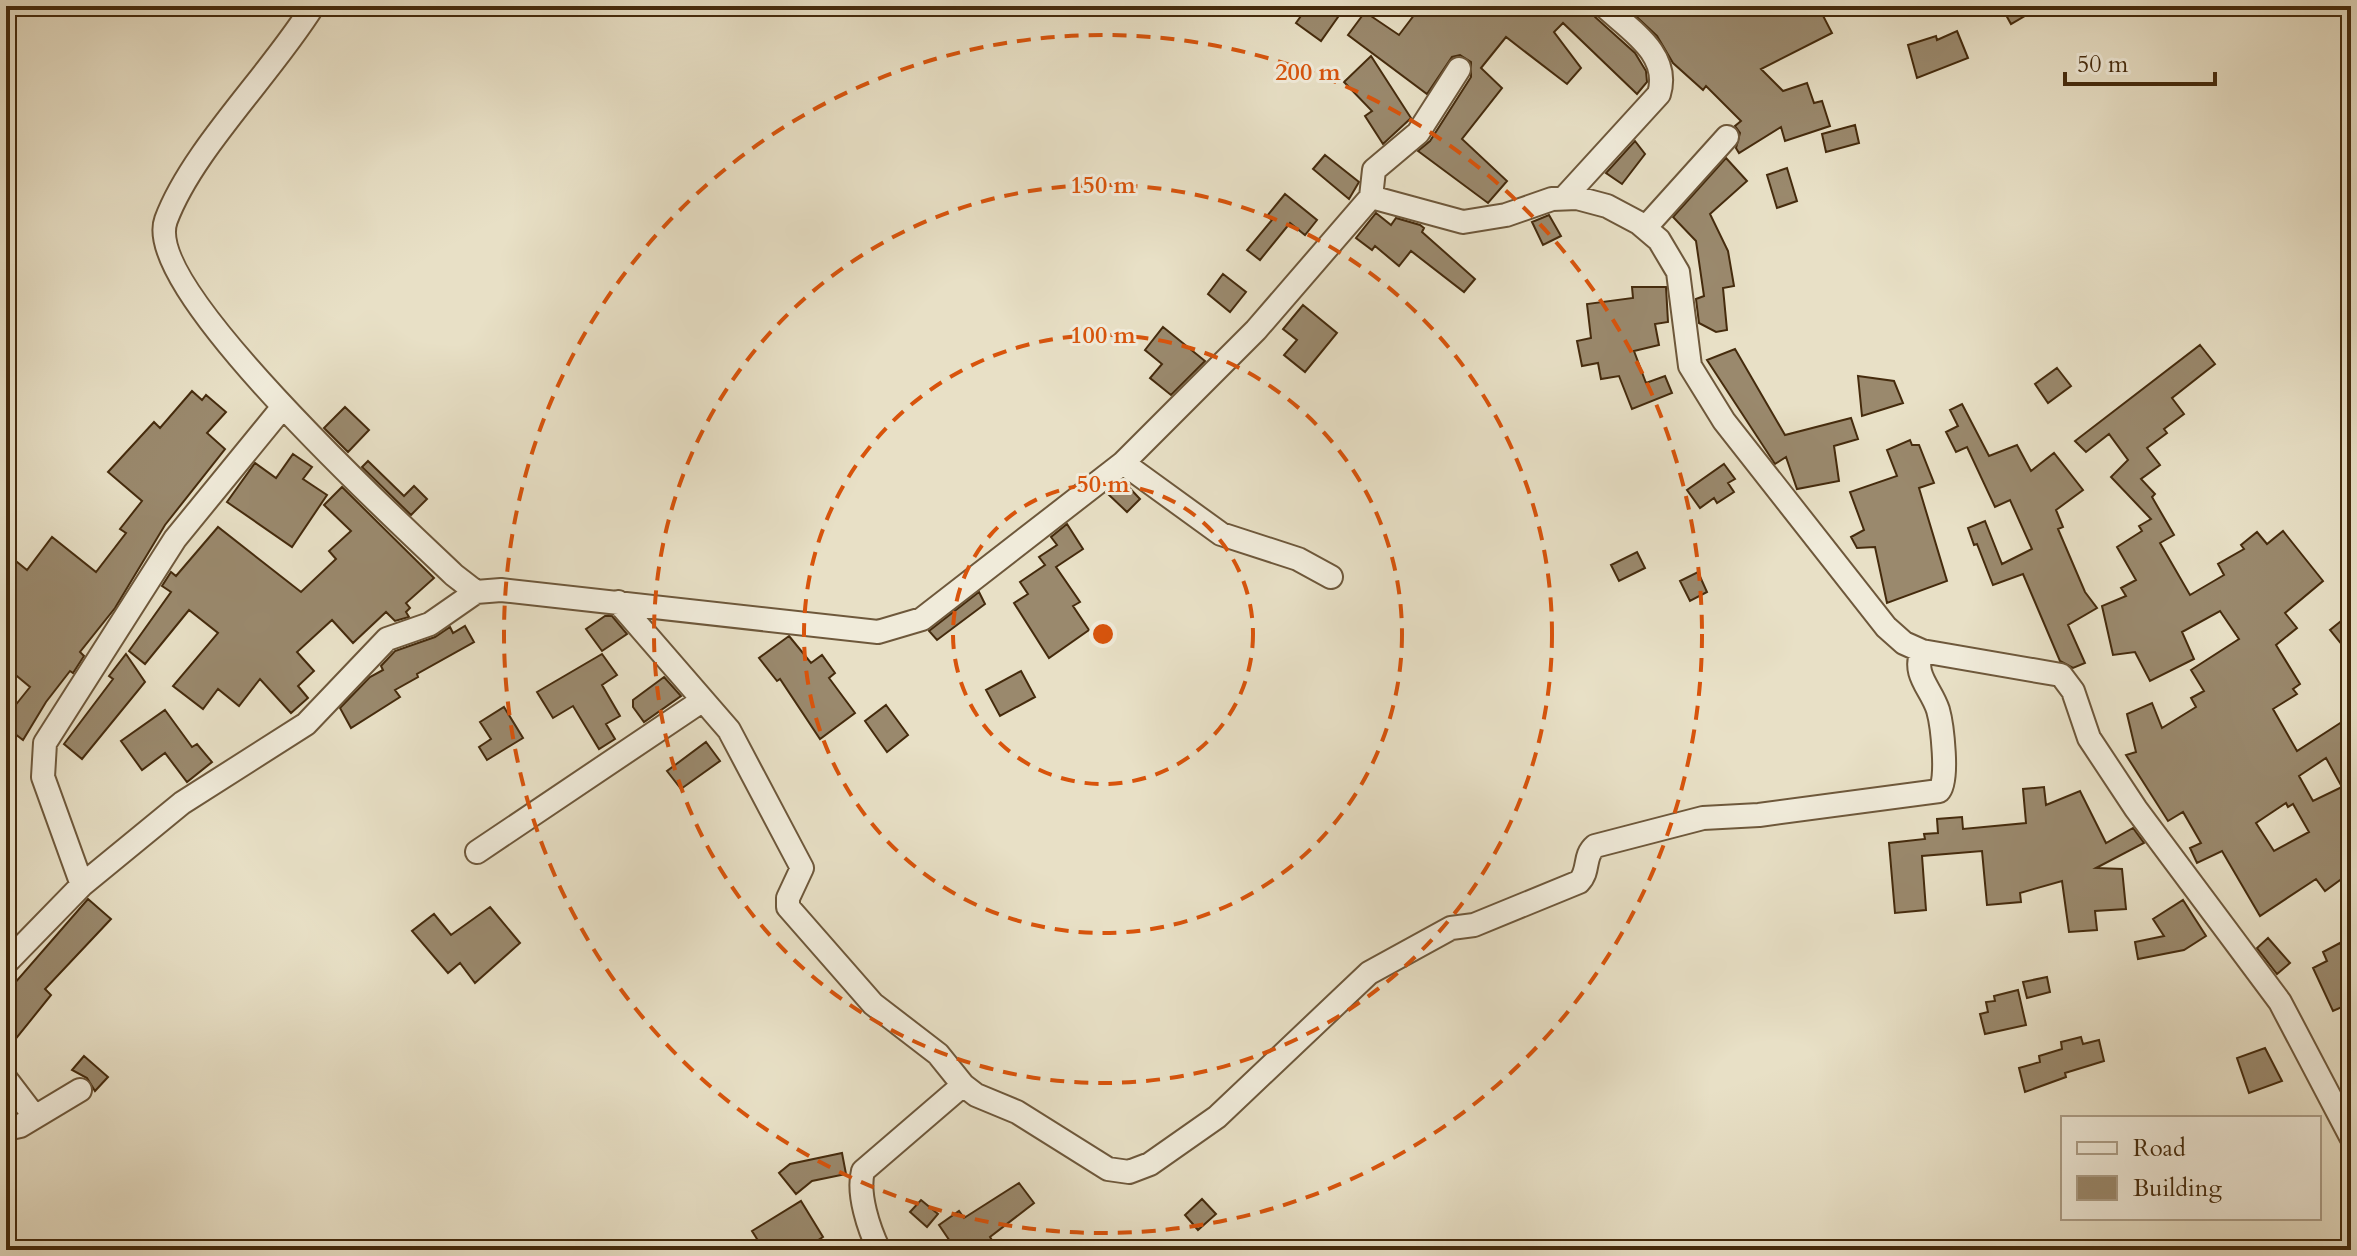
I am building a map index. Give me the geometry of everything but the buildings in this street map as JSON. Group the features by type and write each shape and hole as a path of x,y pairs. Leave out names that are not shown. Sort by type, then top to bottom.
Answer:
{"street":[{"path":"313,6 287,48 188,179 165,223 165,246 201,309 282,408 454,575 476,592"},
{"path":"1564,198 1659,94 1663,81 1659,60 1650,48 1604,6"},
{"path":"6,963 82,885 182,803 306,724 387,639 430,624 476,592 501,590 878,632 922,619 1123,463 1256,330 1371,197 1377,166 1418,133 1459,69"},
{"path":"1645,228 1727,137"},
{"path":"1371,197 1463,222 1506,215 1552,199 1564,198 1607,206 1659,240 1678,272 1690,366 1724,421 1886,627 1904,643 1922,651 2061,675 2073,691 2089,738 2136,809 2280,1002 2351,1137"},
{"path":"82,885 43,777 45,743 175,539 282,408"},
{"path":"1123,463 1221,534 1298,559 1331,577"},
{"path":"618,602 703,700 744,753 801,864 803,872 788,900 791,910 873,1004 938,1054 963,1085 983,1100 1017,1112 1108,1169 1139,1170 1214,1119 1369,973 1451,928 1478,924 1579,882 1585,875 1588,853 1595,846 1703,818 1775,813 1939,791 1945,779 1938,711 1918,671 1922,651"},
{"path":"477,852 703,700"},
{"path":"6,1079 35,1117"},
{"path":"879,1250 864,1196 863,1171 963,1085"},
{"path":"6,1129 35,1117 80,1090"}]}
